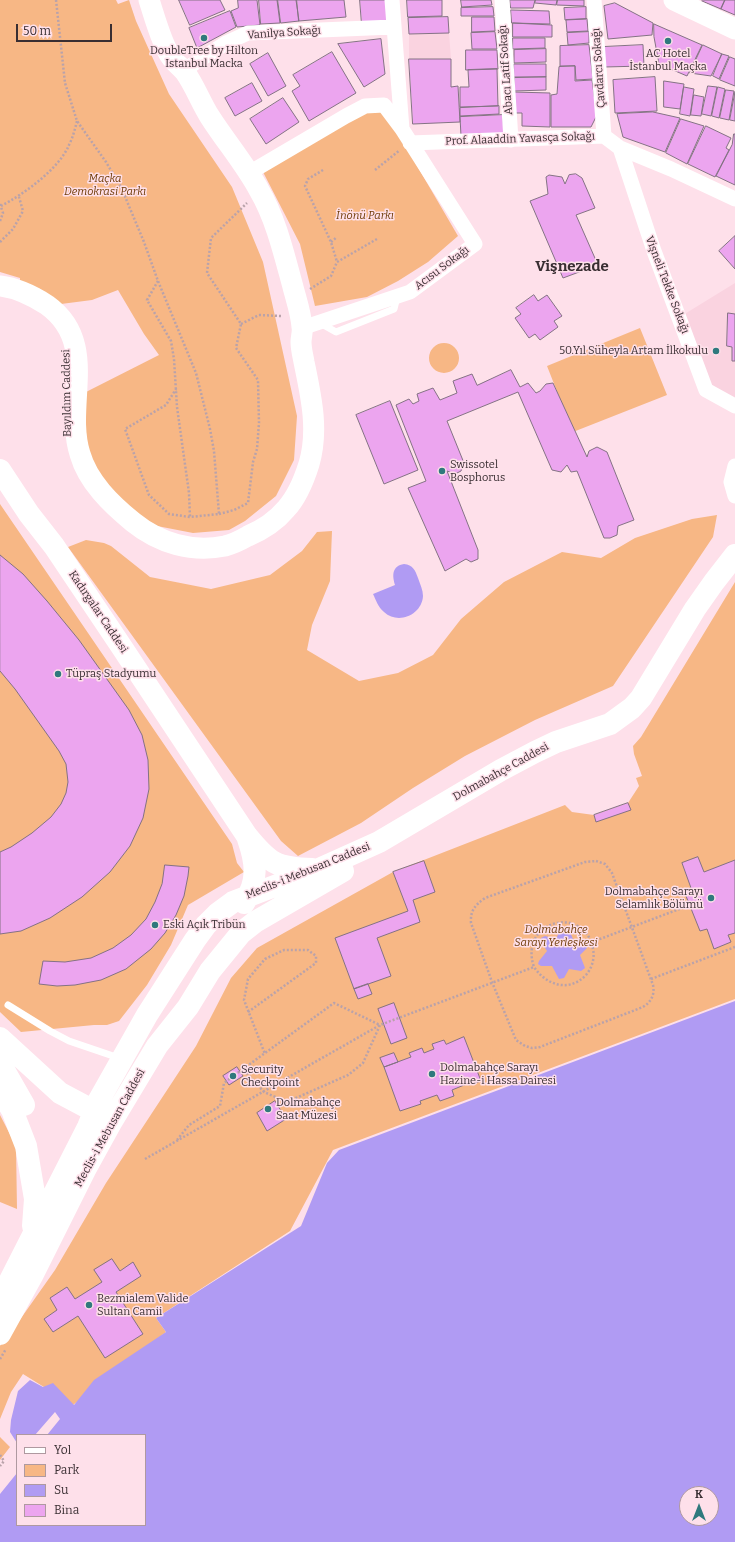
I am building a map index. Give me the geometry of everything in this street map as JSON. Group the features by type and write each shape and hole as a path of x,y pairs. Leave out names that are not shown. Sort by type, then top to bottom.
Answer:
{"main road":[{"name":"Bayıldım Caddesi","path":"0,296 18,300 41,312 62,335 67,345 69,365 68,441 72,460 79,475 118,522 139,537 160,548 182,556 203,558 226,558 258,546 289,523 298,511 315,480 324,450 325,415 311,325 296,299 279,239 269,211 259,190 210,116 184,70 170,56 148,0"},
{"name":"Bayıldım Caddesi","path":"161,0 183,60 184,70"},
{"path":"686,3 735,29"},
{"name":"Bayıldım Caddesi","path":"0,286 27,294 42,302 65,322 71,334 77,354 76,441 80,456 88,474 101,491 136,524 160,538 180,546 202,549 227,546 255,533 286,510 297,493 309,464 314,440 313,407 301,345 311,325"},
{"name":"Kadırgalar Caddesi","path":"0,470 118,640 247,836 258,850 275,864 288,867 319,869"},
{"name":"Dolmabahçe Caddesi","path":"379,842 501,770 556,742 610,724 632,708 641,698 655,677 714,582 735,555"},
{"name":"Kadırgalar Caddesi","path":"247,836 255,864 254,881 250,894"},
{"name":"Meclis-i Mebusan Caddesi","path":"0,1334 32,1276 85,1170 100,1125 99,1100 166,985 206,925 218,913 233,902 250,894 319,869 379,842"},
{"name":"Meclis-i Mebusan Caddesi","path":"0,1300 7,1280 32,1235 100,1125 157,1046 188,1007 210,971 241,933 269,913 342,872 379,842"},
{"path":"157,1046 172,1008 196,968 211,944 238,912 250,894"},
{"path":"0,1038 60,1093 100,1125"},
{"path":"0,1062 49,1102 100,1125"},
{"path":"0,1062 18,1093 32,1125 40,1164 32,1235"},
{"path":"0,1090 12,1110 26,1146 35,1199"}],"street":[{"name":"Acısu Sokağı","path":"392,0 402,129"},
{"name":"Abacı Latif Sokağı","path":"502,0 511,140"},
{"name":"Çavdarcı Sokağı","path":"594,0 604,136"},
{"name":"Vanilya Sokağı","path":"184,70 226,43 248,33 394,27"},
{"name":"Acısu Sokağı","path":"249,173 365,106 384,105 402,129 475,244 410,292 397,298 311,325"},
{"name":"Prof. Alaaddin Yavasça Sokağı","path":"410,143 604,136 620,148 671,169 735,199"},
{"name":"Vişneli Tekke Sokağı","path":"620,148 654,251 706,390 735,406"},
{"path":"735,466 732,482 735,496"}],"lane":[{"path":"8,1005 69,1041 122,1059"}],"path":[{"path":"56,0 65,83 77,121 106,162 121,187 144,242 158,282 196,373 214,451 219,514"},
{"path":"0,221 3,213 1,205 19,196 53,168 69,146 77,121"},
{"path":"375,170 410,143"},
{"path":"323,170 308,179 305,186 331,242 337,262"},
{"path":"0,242 12,229 23,211 19,196"},
{"path":"176,390 166,405 124,429 149,495 168,514 190,516 219,514 234,510 248,503 253,462 257,450 259,423 258,380 236,348 241,324 208,273 211,238 247,203"},
{"path":"331,242 337,237"},
{"path":"296,299 331,276 337,262 377,239"},
{"path":"158,282 147,300 171,341 189,493 190,516"},
{"path":"241,324 259,315 281,316"},
{"path":"596,861 605,864 612,873 632,927 653,985 654,994 643,1008 540,1046 532,1048 525,1046 516,1040 492,982 471,923 475,905 485,898 585,862 596,861"},
{"path":"592,942 690,905"},
{"path":"567,922 576,925 587,934 592,942 594,953 593,963 586,974 575,982 565,985 551,983 538,974 534,967 531,952 532,943 542,929 551,924 567,922"},
{"path":"651,979 735,947"},
{"path":"248,1012 316,963 316,956 308,950 284,950 265,960 248,979 244,1000 248,1012 265,1054"},
{"path":"145,1160 380,1025 534,967"},
{"path":"176,1142 189,1125 220,1106 224,1083 334,1003 380,1025"},
{"path":"243,1069 264,1092 287,1102 348,1075 363,1063 380,1025"},
{"path":"0,1455 4,1461 0,1466"}],"shaded area":[{"path":"449,33 451,59 409,59 409,34"},
{"name":"50.Yıl Süheyla Artam İlkokulu","path":"735,283 735,400 711,387 683,315"}],"green space":[{"name":"Maçka Demokrasi Parkı","path":"0,0 116,0 118,4 129,0 136,21 169,94 232,187 263,262 297,416 294,460 276,496 245,521 229,530 193,533 157,526 131,511 98,473 87,452 84,393 159,355 144,334 118,290 92,300 61,304 40,289 20,282 20,278 0,272"},
{"name":"İnönü Parkı","path":"372,108 386,115 395,128 458,236 428,262 398,281 367,297 315,306 300,244 263,172"},
{"path":"640,328 667,395 573,432 547,366"},
{"path":"444,343 450,344 458,352 458,364 450,372 444,373 438,372 430,364 429,358 430,352 438,344"},
{"name":"Tüpraş Stadyumu","path":"0,504 232,844 237,863 244,872 188,905 171,945 147,985 119,1021 107,1025 21,1032 0,1012"},
{"path":"717,515 713,537 613,686 535,720 465,756 413,788 361,823 298,856 281,841 68,547 86,540 104,543 111,546 150,577 211,589 270,575 302,551 317,532 332,531 330,581 312,625 307,650 359,681 398,673 433,655 461,619 504,582 562,552 601,558 635,538 692,519"},
{"name":"Dolmabahçe Sarayı Yerleşkesi","path":"735,582 735,999 333,1150 290,1231 156,1318 166,1332 73,1405 23,1374 11,1392 0,1419 0,1346 15,1319 19,1321 55,1270 106,1183 196,1046 231,978 257,948 393,872 565,805 572,812 594,815 628,803 639,786 636,778 642,776 634,754 633,746 641,737"},
{"path":"0,1115 16,1146 17,1209 0,1202"},
{"path":"0,1437 10,1447 0,1460"}],"water":[{"path":"404,564 410,565 415,570 423,596 422,603 414,613 402,618 396,618 390,616 382,610 373,594 395,585 393,574 395,569"},
{"path":"565,928 569,930 573,939 584,939 586,942 587,948 580,955 585,968 581,971 569,969 564,978 559,979 552,966 541,966 538,964 547,951 541,938 545,936 556,939 560,930"},
{"path":"735,1001 735,1542 0,1542 0,1494 16,1474 16,1526 146,1526 146,1434 48,1434 60,1419 55,1412 36,1434 16,1434 16,1441 10,1432 11,1420 18,1391 30,1380 43,1387 53,1383 74,1405 94,1380 166,1332 156,1318 301,1226 327,1163 339,1150"}],"building":[{"path":"179,0 220,0 225,10 190,25"},
{"path":"238,0 257,0 260,25 237,27 231,11 238,8"},
{"path":"259,0 277,0 280,23 261,24"},
{"path":"278,0 296,0 299,21 281,23"},
{"path":"297,0 344,0 346,17 299,21"},
{"path":"360,0 387,0 388,23 362,25"},
{"path":"407,0 442,0 442,16 408,17"},
{"path":"461,0 491,0 492,5 462,7"},
{"path":"510,0 535,0 533,8 511,8"},
{"path":"536,0 557,0 556,5 535,3"},
{"path":"558,0 584,0 584,6 557,5"},
{"path":"725,0 721,9 702,1"},
{"path":"725,0 735,0 735,15 721,9"},
{"path":"615,3 653,23 652,35 608,39 604,6"},
{"path":"493,7 494,16 461,16 461,8"},
{"path":"586,7 586,19 565,20 564,8"},
{"path":"511,10 549,11 550,24 512,23"},
{"name":"DoubleTree by Hilton Istanbul Macka","path":"230,11 236,27 197,48 189,28"},
{"path":"448,17 449,33 409,34 408,18"},
{"path":"472,17 494,17 495,31 472,32"},
{"path":"587,19 588,31 567,32 566,20"},
{"path":"513,23 552,25 552,37 513,37"},
{"path":"654,24 702,45 687,76 659,64 654,37"},
{"path":"495,32 497,49 472,49 471,33"},
{"path":"589,32 589,43 568,45 567,33"},
{"path":"513,38 545,38 545,48 513,49"},
{"path":"381,39 385,74 364,87 338,44"},
{"path":"589,45 593,79 576,80 575,66 560,66 560,46"},
{"path":"643,45 644,66 604,67 603,47"},
{"path":"703,45 722,54 711,76 690,73"},
{"path":"546,49 546,62 514,63 514,50"},
{"path":"466,50 497,50 498,69 466,70"},
{"path":"332,52 356,93 309,121 292,91 300,86 293,75"},
{"path":"268,53 286,86 268,96 250,64"},
{"path":"722,54 729,56 719,79 713,76"},
{"path":"730,57 735,59 735,86 720,80"},
{"path":"409,59 451,59 451,87 458,86 460,122 413,124"},
{"path":"514,64 546,64 546,77 514,77"},
{"path":"575,66 575,81 592,80 597,115 591,127 551,127 551,95 557,94 559,67"},
{"path":"497,69 498,106 460,107 460,87 469,87 468,70"},
{"path":"546,77 546,90 514,91 514,78"},
{"path":"655,77 657,111 615,113 613,80"},
{"path":"664,81 684,84 680,109 664,107"},
{"path":"252,83 262,101 235,116 225,98"},
{"path":"708,86 717,87 711,116 702,114"},
{"path":"684,87 694,89 690,116 680,114"},
{"path":"718,87 725,89 719,118 712,116"},
{"path":"726,90 734,91 729,120 720,118"},
{"path":"514,92 550,93 550,127 522,126 522,113 514,113"},
{"path":"735,92 735,121 730,120"},
{"path":"694,95 704,97 701,116 691,115"},
{"path":"283,98 299,122 266,144 250,119"},
{"path":"499,106 499,114 460,116 460,108"},
{"path":"653,112 680,118 665,152 623,137 617,114"},
{"path":"503,115 504,135 461,136 460,117"},
{"path":"681,119 704,126 687,164 666,153"},
{"path":"706,126 731,138 726,148 729,150 715,177 688,164"},
{"path":"734,134 735,185 716,176 732,145"},
{"path":"576,174 582,178 595,208 576,215 598,265 563,278 530,201 548,194 546,177 549,175 562,177 565,184 569,175"},
{"path":"735,236 735,269 719,251"},
{"path":"534,295 538,301 547,295 562,316 554,321 558,327 540,340 535,334 529,338 515,318 521,314 516,308"},
{"path":"728,313 735,314 735,361 732,361 732,347 727,346"},
{"name":"Swissotel Bosphorus","path":"511,370 520,387 528,383 536,393 546,384 553,383 587,457 589,451 597,447 607,452 634,520 618,526 617,535 610,538 604,538 577,471 571,472 567,465 561,472 552,470 518,392 447,421 464,463 461,471 455,474 447,471 478,550 478,559 471,562 466,559 445,571 408,488 426,481 396,405 409,399 413,404 419,401 417,394 433,388 440,400 457,393 453,381 472,374 477,385"},
{"path":"390,401 418,470 384,484 356,415"},
{"path":"0,555 23,574 47,601 79,640 129,710 142,735 148,760 149,789 143,818 130,846 110,872 82,897 50,918 21,931 0,934 0,852 11,847 32,833 51,817 61,804 66,793 68,782 66,764 59,751 15,689 0,671"},
{"path":"628,803 631,810 596,822 594,815"},
{"name":"Dolmabahçe Sarayı Selamlık Bölümü","path":"698,857 704,872 735,860 735,933 728,935 731,942 714,949 707,929 700,931 684,891 691,888 682,863"},
{"path":"424,861 435,892 413,900 420,922 377,938 391,976 354,989 335,938 408,911 393,872"},
{"name":"Eski Açık Tribün","path":"165,865 189,867 188,876 184,896 176,915 165,933 151,949 126,969 101,980 75,985 57,986 39,984 43,961 65,962 91,958 113,948 131,935 146,919 155,902 162,884"},
{"path":"368,984 372,994 358,999 354,989"},
{"path":"394,1003 407,1038 391,1044 378,1009"},
{"name":"Dolmabahçe Sarayı Hazine-i Hassa Dairesi","path":"464,1037 481,1081 469,1085 469,1083 452,1090 454,1096 440,1101 437,1095 420,1101 421,1104 400,1111 384,1067 411,1057 409,1053 422,1048 424,1053 434,1049 432,1044 444,1040 446,1044"},
{"path":"394,1053 398,1062 384,1067 380,1058"},
{"name":"Security Checkpoint","path":"237,1067 243,1076 229,1085 223,1076"},
{"path":"275,1101 286,1119 267,1131 257,1113"},
{"name":"Bezmialem Valide Sultan Camii","path":"112,1259 120,1271 133,1262 141,1276 116,1292 143,1334 105,1358 78,1316 53,1332 44,1319 57,1310 50,1298 67,1287 75,1299 102,1282 94,1270"}],"place":[{"name":"DoubleTree by Hilton Istanbul Macka","path":"204,38"},
{"name":"AC Hotel İstanbul Maçka","path":"668,41"},
{"name":"50.Yıl Süheyla Artam İlkokulu","path":"716,351"},
{"name":"Swissotel Bosphorus","path":"442,471"},
{"name":"Tüpraş Stadyumu","path":"58,674"},
{"name":"Dolmabahçe Sarayı Selamlık Bölümü","path":"711,898"},
{"name":"Eski Açık Tribün","path":"155,925"},
{"name":"Dolmabahçe Sarayı Hazine-i Hassa Dairesi","path":"432,1074"},
{"name":"Security Checkpoint","path":"233,1076"},
{"name":"Dolmabahçe Saat Müzesi","path":"268,1109"},
{"name":"Bezmialem Valide Sultan Camii","path":"89,1305"}],"district":[{"name":"Vişnezade","path":"572,267"}]}
